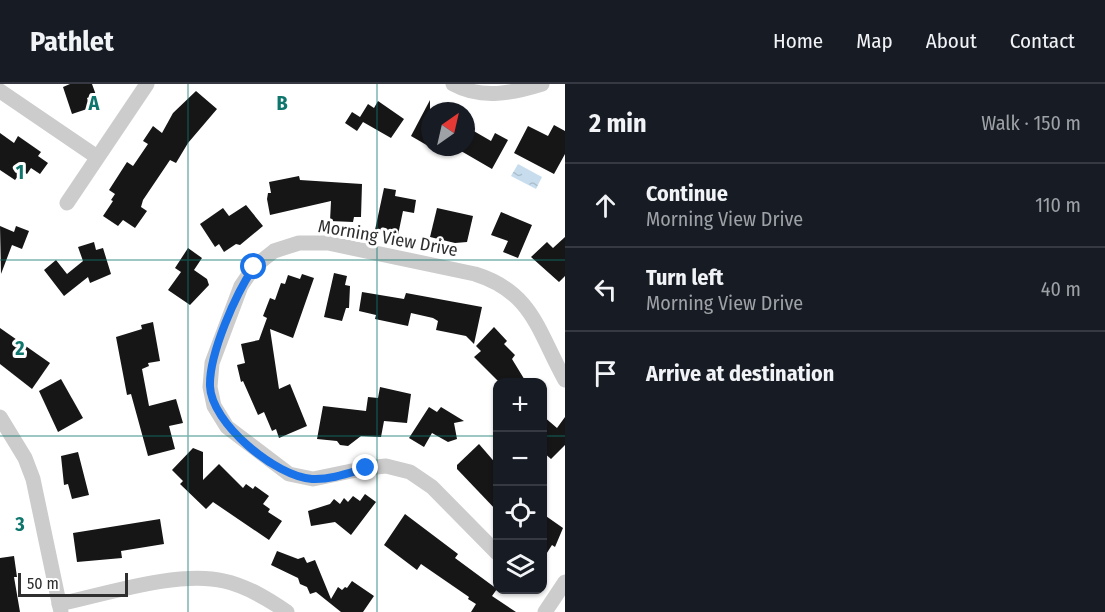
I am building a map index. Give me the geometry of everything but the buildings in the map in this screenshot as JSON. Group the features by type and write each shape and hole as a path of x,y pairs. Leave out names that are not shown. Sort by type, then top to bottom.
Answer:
{"street":[{"path":"67,203 147,84"},
{"path":"453,84 484,94 514,92 542,84"},
{"path":"0,92 97,157"},
{"name":"Morning View Drive","path":"493,548 432,487 410,472 386,466 313,479 289,474 227,427 214,406 210,387 212,363 241,286 254,267 274,251 299,243 328,243 496,280 515,294 532,315 565,380"},
{"path":"0,417 25,458 33,479 60,608 196,578 224,581 251,590 286,612"},
{"path":"545,612 565,582"},
{"path":"547,589 556,596"}],"water":[{"path":"518,164 542,177 536,189 511,176"}],"route":[{"path":"254,267 241,286 212,363 210,387 214,406 227,427 289,474 313,479 339,476 366,468"}]}
